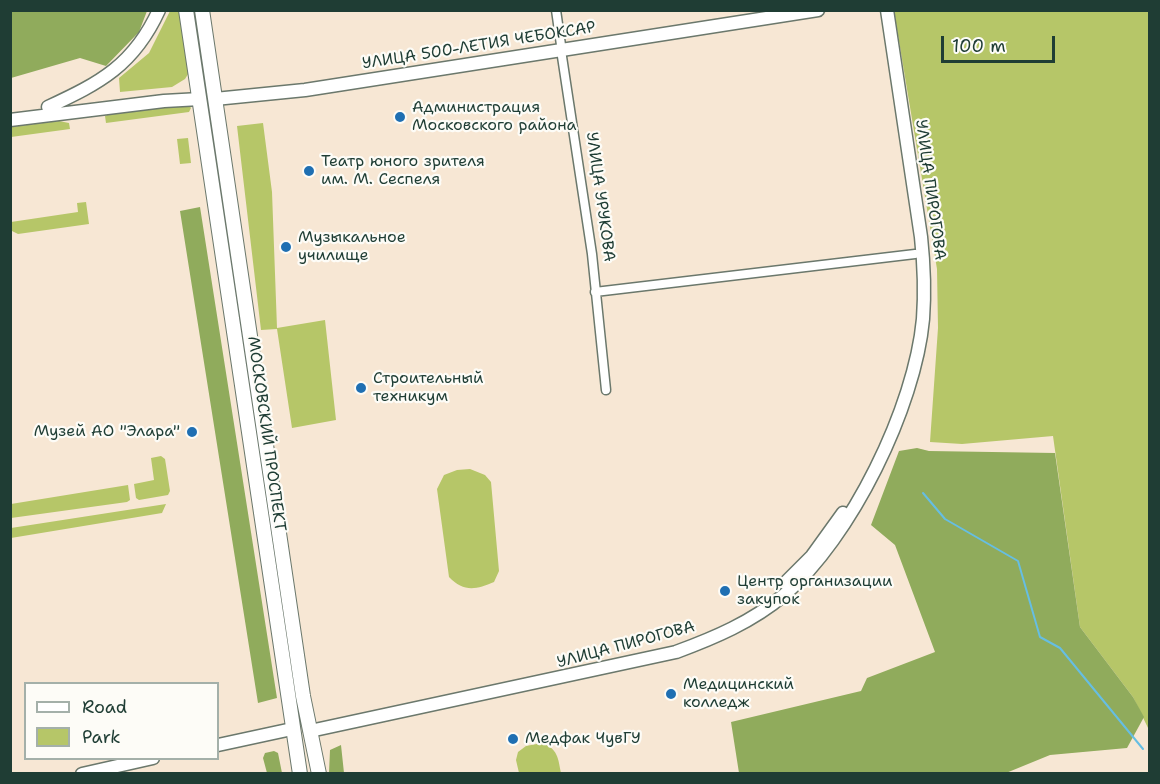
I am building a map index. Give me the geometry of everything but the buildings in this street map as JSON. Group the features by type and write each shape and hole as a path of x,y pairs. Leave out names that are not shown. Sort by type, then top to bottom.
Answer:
{"main road":[{"path":"48,107 88,89 113,73 140,45 159,10"},
{"name":"МОСКОВСКИЙ ПРОСПЕКТ","path":"186,10 300,774"},
{"name":"МОСКОВСКИЙ ПРОСПЕКТ","path":"202,10 309,727 319,774"},
{"name":"УЛИЦА ПИРОГОВА","path":"879,10 906,165"},
{"name":"УЛИЦА ПИРОГОВА","path":"309,727 558,676 666,651 717,632 750,615 782,592 803,572 856,497 874,459 904,384 914,320 920,271 919,254 887,10"},
{"name":"УЛИЦА 500-ЛЕТИЯ ЧЕБОКСАР","path":"215,95 338,82 770,14 811,11"},
{"path":"10,120 199,95"},
{"path":"10,113 48,107 215,95"},
{"path":"219,745 309,727"},
{"path":"82,774 148,760"}],"street":[{"name":"УЛИЦА УРУКОВА","path":"556,10 595,292 606,390"},
{"path":"595,292 919,254"}],"green space":[{"path":"11,10 147,11 139,32 106,66 80,58 11,78"},
{"path":"170,11 180,11 190,71 185,79 172,87 120,92 119,78 149,53"},
{"path":"894,11 1149,11 1149,730 1133,697 1080,627 1053,436 962,444 930,442 938,328 937,269"},
{"path":"188,104 191,108 189,112 106,123 105,116 114,112"},
{"path":"209,110 211,110 301,714 298,714"},
{"path":"59,121 69,123 70,129 11,137 11,127"},
{"path":"263,123 272,192 277,328 325,320 336,420 292,428 277,329 261,330 237,126"},
{"path":"188,138 191,163 180,164 177,139"},
{"path":"86,202 89,224 18,234 12,231 11,222 78,212 77,203"},
{"path":"200,207 277,698 258,703 180,211"},
{"path":"917,448 929,451 1055,453 1080,627 1133,697 1144,717 1127,748 1050,755 1006,773 739,773 731,722 861,691 867,678 935,652 895,545 871,525 899,451"},
{"path":"161,456 165,459 170,491 168,495 139,500 136,498 134,484 154,480 151,458"},
{"path":"470,469 485,475 491,482 499,571 494,582 476,588 459,585 449,577 437,489 444,475 457,470"},
{"path":"128,485 130,500 127,502 11,518 11,504"},
{"path":"166,504 162,513 11,538 11,528"},
{"path":"542,743 554,751 561,773 519,773 516,760 518,752 526,746"},
{"path":"341,745 344,773 329,773 330,750"},
{"path":"274,751 278,753 282,773 267,773 263,758 265,753"}],"waterway":[{"path":"923,493 945,519 1018,561 1040,637 1060,648 1143,749"}],"place":[{"name":"Администрация Московского района","path":"400,117"},
{"name":"Театр юного зрителя им. М. Сеспеля","path":"309,171"},
{"name":"Музыкальное училище","path":"286,247"},
{"name":"Строительный техникум","path":"361,388"},
{"name":"Музей АО \"Элара\"","path":"192,432"},
{"name":"Центр организации закупок","path":"725,591"},
{"name":"Медицинский колледж","path":"671,694"},
{"name":"Медфак ЧувГУ","path":"513,739"}]}
